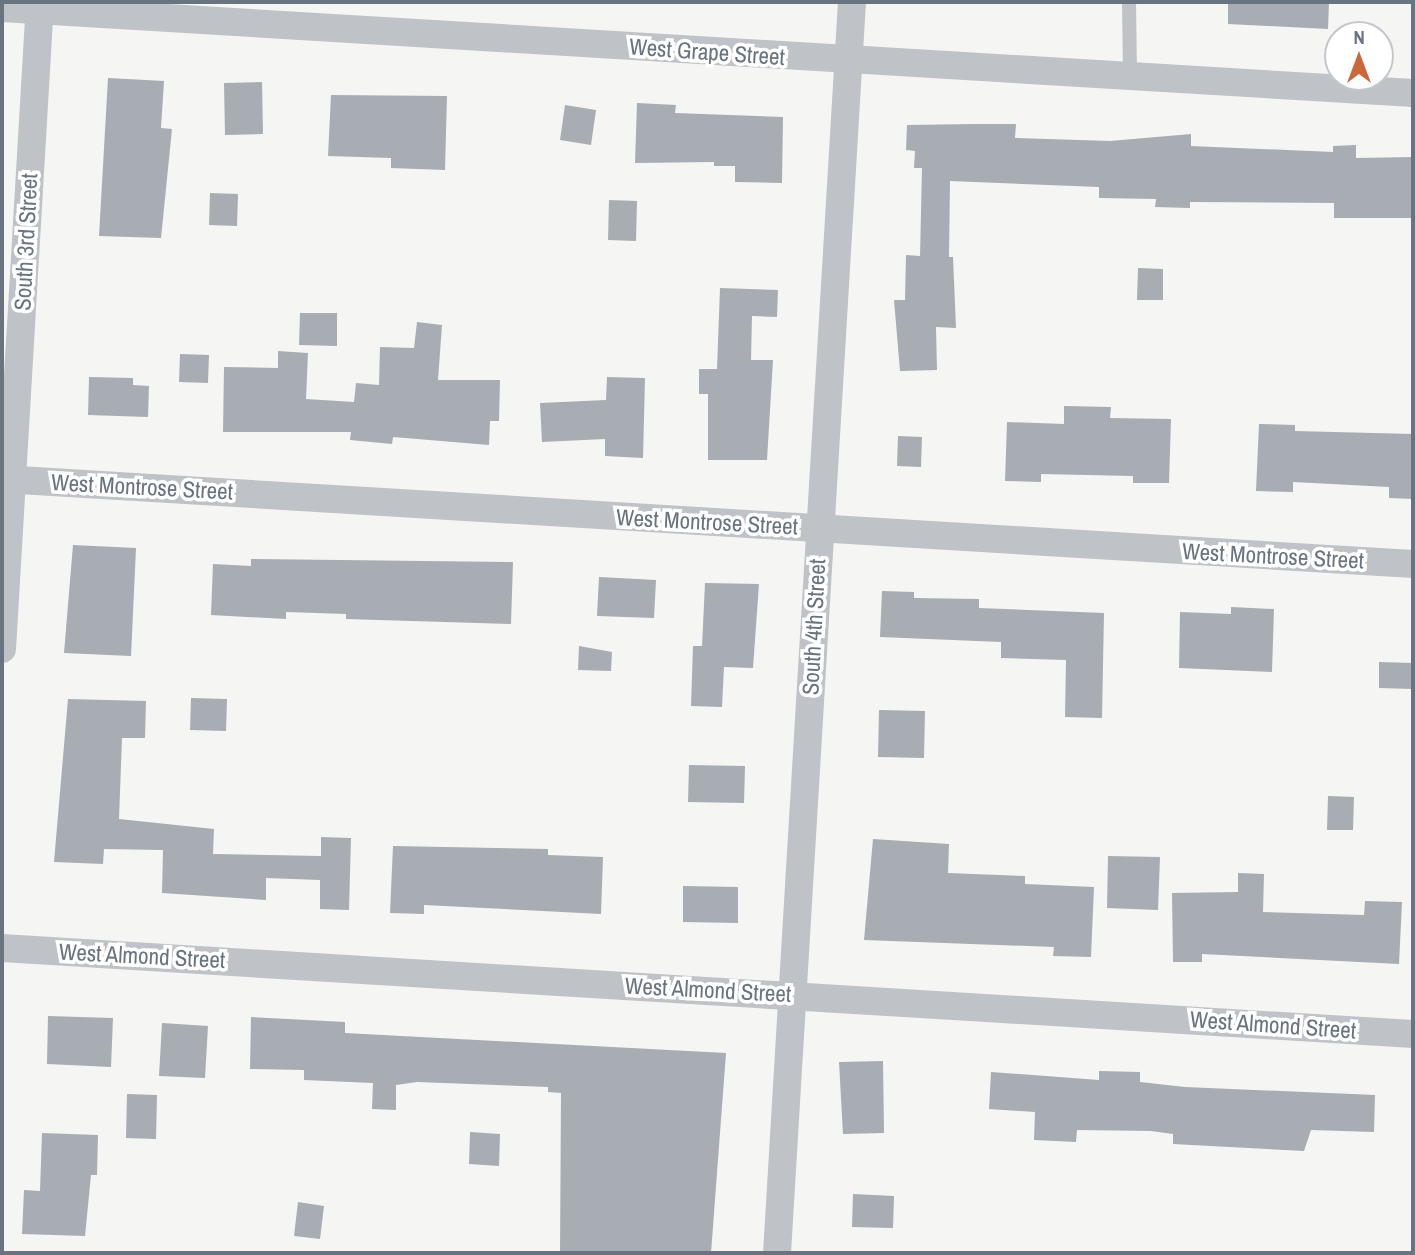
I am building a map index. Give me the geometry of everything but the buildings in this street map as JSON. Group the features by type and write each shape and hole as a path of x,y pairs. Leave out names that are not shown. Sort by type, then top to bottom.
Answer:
{"street":[{"name":"South 4th Street","path":"777,1253 852,2"},
{"name":"West Grape Street","path":"2,8 40,6 848,61 1413,93"},
{"name":"South 3rd Street","path":"2,649 7,479 40,6"},
{"name":"West Montrose Street","path":"7,479 1413,564"},
{"name":"West Almond Street","path":"2,948 1413,1034"}],"lane":[{"path":"1129,2 1130,77"}]}
